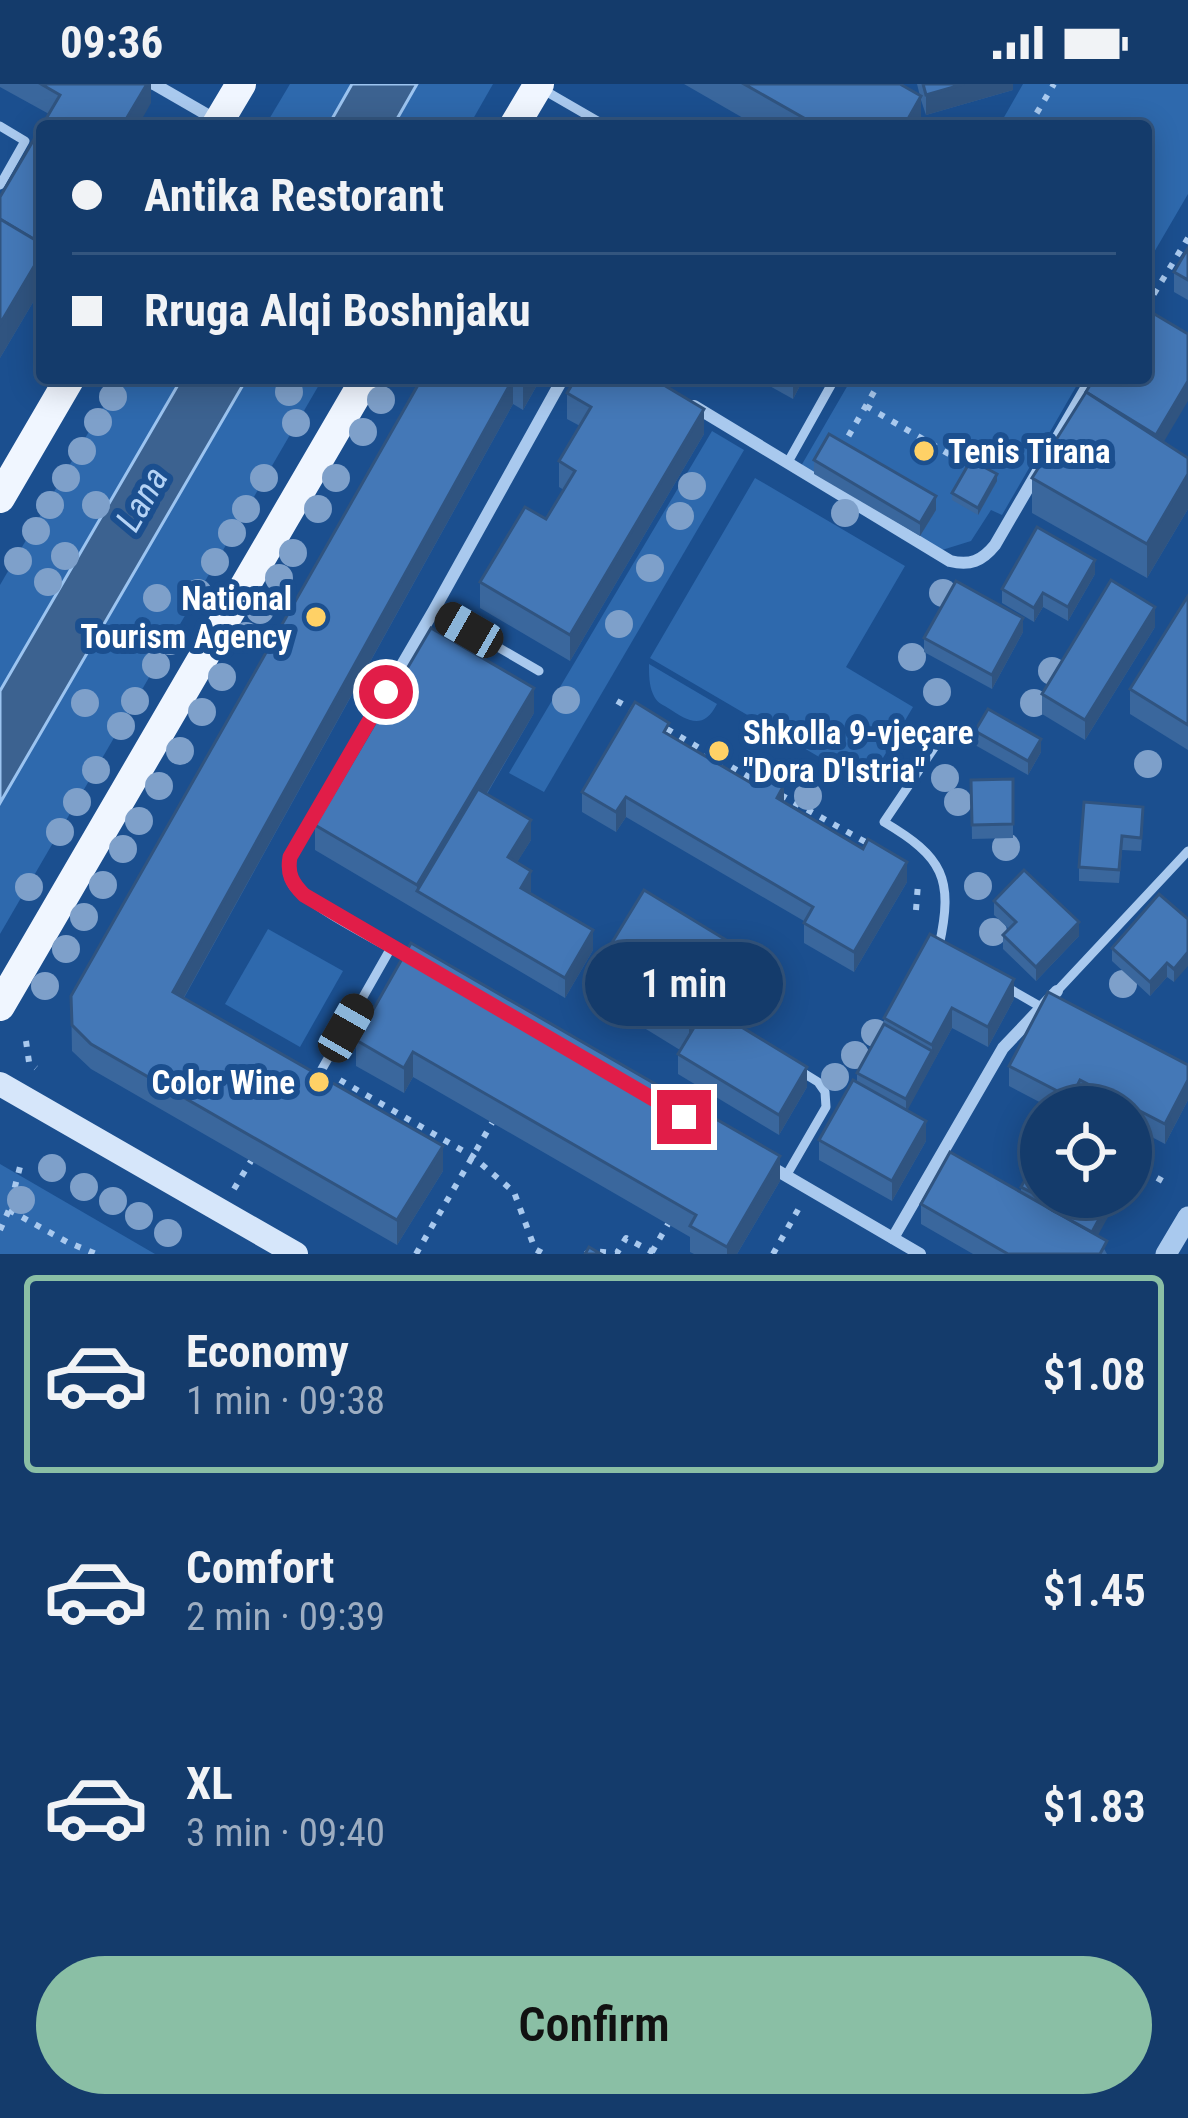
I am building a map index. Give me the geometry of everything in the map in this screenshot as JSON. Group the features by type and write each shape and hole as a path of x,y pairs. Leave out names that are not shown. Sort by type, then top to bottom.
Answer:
{"main road":[{"path":"219,120 241,84"},
{"path":"518,120 538,85"},
{"path":"0,498 66,384"},
{"path":"0,1006 362,384"},
{"path":"0,1084 296,1254"}],"street":[{"path":"154,84 211,120"},
{"path":"427,967 304,895 288,869 290,857 560,384"},
{"path":"685,401 761,453 788,462 950,561 963,564 986,556 995,545 1089,384"},
{"path":"892,1238 1003,1048 1058,991"},
{"path":"752,1156 920,1254"},
{"path":"1166,1254 1188,1217"}],"lane":[{"path":"538,85 596,120"},
{"path":"0,126 26,141 0,185"},
{"path":"788,462 833,384"},
{"path":"434,610 539,671"},
{"path":"938,742 884,822 916,844 938,868 947,904 939,946 960,958"},
{"path":"1058,991 1188,851"},
{"path":"322,1069 392,946"},
{"path":"1000,982 1040,1007"},
{"path":"781,1060 818,1082 825,1092 826,1107 786,1176"}],"path":[{"path":"1033,120 1054,84"},
{"path":"1152,297 1188,238"},
{"path":"830,442 841,449 879,384"},
{"path":"866,406 959,460"},
{"path":"617,700 637,712"},
{"path":"657,724 879,849"},
{"path":"909,872 918,883 916,910"},
{"path":"26,1041 29,1062 35,1067"},
{"path":"340,1080 472,1156 514,1192 535,1249 544,1254"},
{"path":"416,1254 492,1123"},
{"path":"0,1230 22,1159"},
{"path":"1152,1175 1168,1184"},
{"path":"773,1254 810,1190"},
{"path":"9,1210 96,1254"},
{"path":"586,1254 617,1253 626,1238 654,1253 668,1224"}],"shaded area":[{"path":"290,84 352,84 331,120 269,120"},
{"path":"417,84 493,84 472,120 396,120"},
{"path":"1023,84 1188,84 1188,194 1152,256 1152,120 1002,120"},
{"path":"117,384 179,384 0,691 0,585"},
{"path":"244,384 320,384 0,934 0,803"},
{"name":"Tenis Tirana","path":"849,384 1078,384 1002,515 991,510 971,541 942,550 801,466"},
{"path":"712,431 744,450 544,792 509,773"},
{"path":"755,478 905,566 846,667 913,707 867,785 650,658"},
{"path":"649,664 717,704 712,712 695,721 659,702 651,687"},
{"path":"268,929 343,971 300,1047 225,1004"},
{"path":"0,1164 155,1254 0,1254"}],"water":[{"path":"352,84 417,84 396,120 331,120"},
{"name":"Lana","path":"179,384 244,384 0,803 0,691"}],"building":[{"path":"41,84 147,84 126,120 45,120 60,95"},
{"path":"744,84 900,84 921,96 907,120 807,120"},
{"path":"923,84 964,84 926,95"},
{"path":"36,136 36,240 0,219 0,197"},
{"path":"0,219 36,240 36,263 0,324"},
{"path":"1188,248 1188,280 1174,272"},
{"path":"1152,313 1188,334 1188,381 1156,435 1086,392 1091,384 1152,384"},
{"path":"419,384 510,384 173,992 443,1146 397,1220 91,1044 72,1025 71,996"},
{"path":"572,384 662,384 704,409 570,635 480,582 525,507 546,519 575,471 559,461 591,407 567,393"},
{"path":"1086,392 1188,458 1188,474 1147,544 1032,478"},
{"path":"829,434 936,496 920,523 814,460"},
{"path":"971,460 997,474 978,508 952,493"},
{"path":"1037,527 1095,560 1068,607 1043,593 1034,608 1002,589"},
{"path":"1111,580 1155,607 1085,720 1042,694"},
{"path":"956,581 1023,618 992,675 924,638"},
{"path":"1188,596 1188,725 1130,689"},
{"path":"431,628 534,688 417,885 315,825"},
{"path":"635,702 669,723 664,732 751,783 758,770 784,785 777,798 863,849 868,839 907,862 854,952 804,923 813,907 626,797 616,812 582,792"},
{"path":"988,709 1041,739 1028,761 975,731"},
{"path":"1013,779 1013,824 972,825 971,780"},
{"path":"478,789 531,820 508,857 531,871 521,888 593,930 565,978 417,891"},
{"path":"1084,802 1143,807 1141,838 1122,836 1119,870 1079,867"},
{"path":"1024,870 1079,922 1036,967 1003,935 1016,922 994,901"},
{"path":"644,890 731,943 689,1013 602,959"},
{"path":"1159,894 1188,919 1188,952 1174,969 1167,963 1150,982 1112,948"},
{"path":"930,934 1014,979 988,1027 952,1008 932,1045 884,1018"},
{"path":"411,943 780,1156 727,1247 690,1226 696,1215 413,1052 404,1068 356,1040"},
{"path":"1048,992 1188,1065 1188,1080 1165,1124 1152,1117 1152,1086 1092,1086 1080,1080 1077,1086 1048,1086 1009,1066"},
{"path":"707,1006 807,1067 779,1115 678,1054"},
{"path":"884,1024 932,1051 906,1099 857,1073"},
{"path":"853,1080 926,1121 892,1181 819,1140"},
{"path":"950,1152 1020,1192 1020,1218 1066,1218 1107,1241 1100,1254 1008,1254 921,1204"},
{"path":"1067,1218 1100,1218 1092,1232"}],"place":[{"name":"Tenis Tirana","path":"924,451"},
{"name":"National Tourism Agency","path":"316,617"},
{"name":"Shkolla 9-vjeçare \"Dora D'Istria\"","path":"719,751"},
{"name":"Color Wine","path":"319,1082"}],"route":[{"path":"386,692 290,857 288,869 296,887 684,1117"}]}
